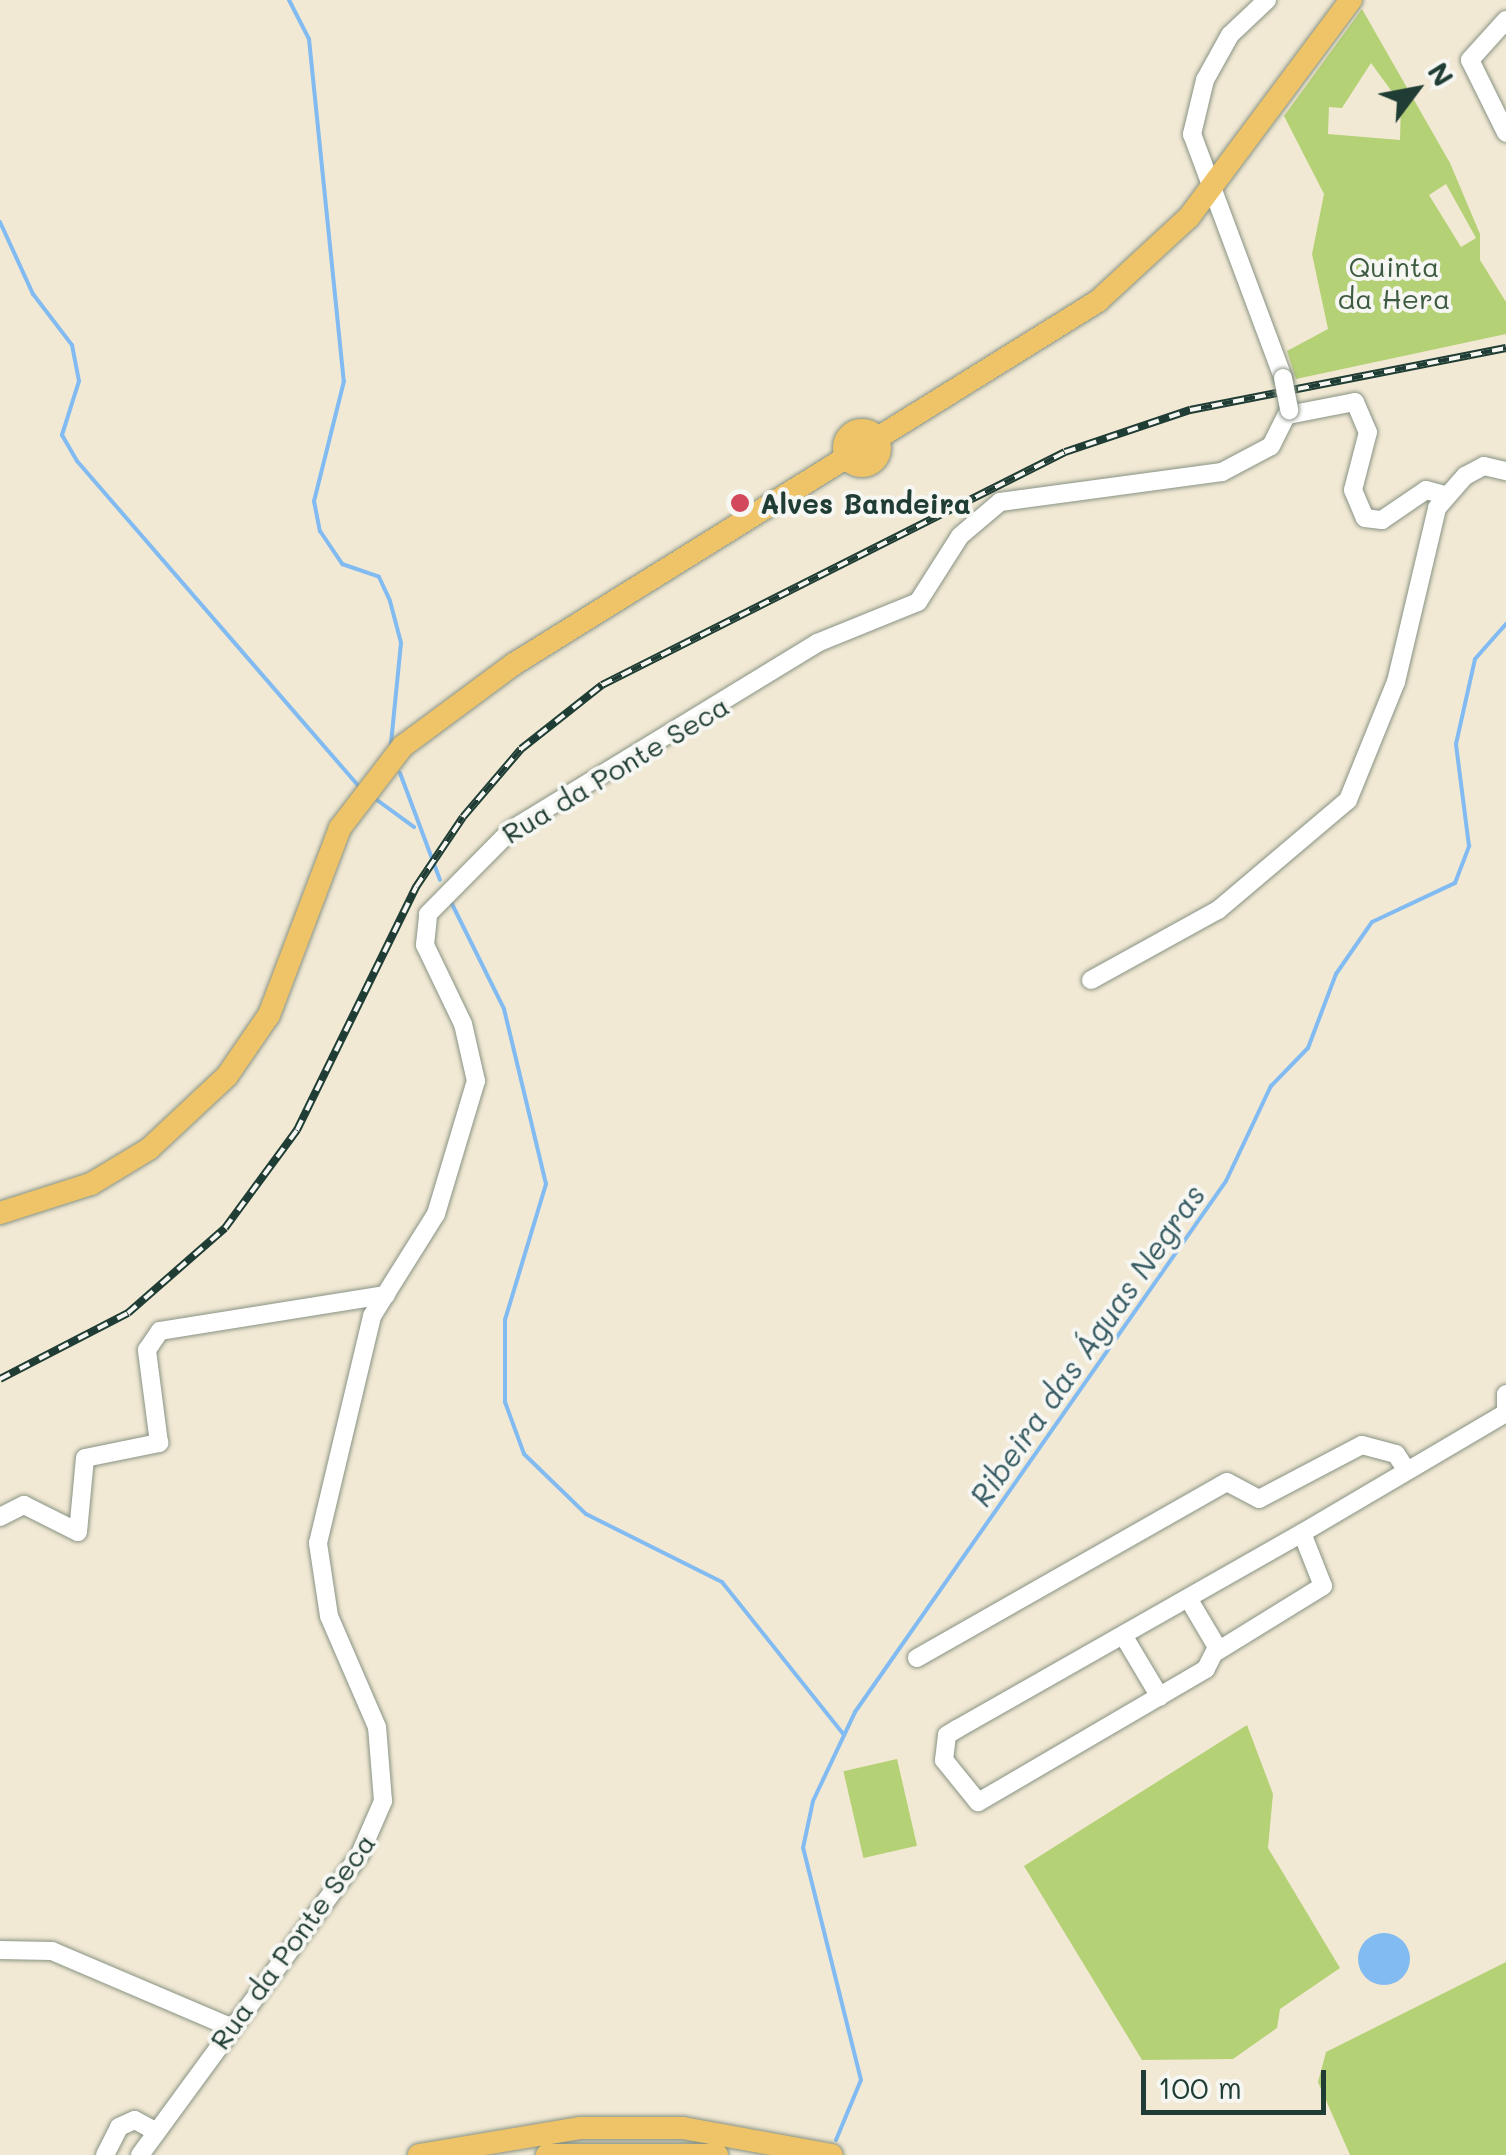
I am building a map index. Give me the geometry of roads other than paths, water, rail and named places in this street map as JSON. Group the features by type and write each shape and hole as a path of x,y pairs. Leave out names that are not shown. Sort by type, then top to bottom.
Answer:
{"main road":[{"path":"0,1213 91,1184 149,1149 227,1076 269,1016 340,828 402,746 444,711 847,458 873,462 877,440 1098,302 1208,192 1351,0"},
{"path":"419,2155 507,2150 683,2128 832,2155"},
{"path":"542,2145 716,2155"}],"street":[{"path":"1267,0 1230,35 1194,109 1208,192 1283,378 1289,412 1354,402 1368,432 1353,490 1366,518 1382,520 1426,490 1445,495"},
{"path":"1506,20 1470,60 1506,133"},
{"name":"Rua da Ponte Seca","path":"140,2155 152,2130 360,1854 384,1802 378,1727 329,1616 318,1543 372,1316 436,1214 469,1115 472,1052 424,931 485,847 817,643 918,602 960,536 1000,502 1222,472 1271,446 1289,412"},
{"path":"1091,980 1218,910 1348,800 1396,682 1418,562 1445,495 1484,466 1506,471"},
{"path":"0,1516 24,1505 78,1532 85,1458 160,1442 147,1350 160,1331 386,1295"},
{"path":"1302,1533 1323,1586 1216,1652 1206,1669 978,1802 944,1760 947,1735 1506,1413 1506,1394"},
{"path":"917,1658 1227,1482 1259,1499 1362,1445 1396,1454 1407,1471"},
{"path":"1188,1598 1216,1652"},
{"path":"1123,1635 1160,1697"},
{"path":"0,1950 52,1951 230,2027"},
{"path":"105,2155 119,2127 135,2120 152,2130"}],"water":[{"path":"1384,1933 1402,1941 1410,1959 1402,1977 1384,1985 1366,1977 1358,1959 1366,1941"}],"waterway":[{"path":"289,0 309,39 344,381 314,501 320,531 342,564 379,577 390,601 401,643 391,744"},
{"path":"0,222 33,294 72,345 79,381 62,435 77,461 359,787"},
{"name":"Ribeira das Águas Negras","path":"836,2140 861,2080 803,1848 813,1801 855,1712 1226,1181 1271,1086 1308,1048 1336,974 1372,922 1455,883 1469,846 1456,744 1475,659 1506,624"},
{"path":"400,773 440,880"},
{"path":"377,800 414,827"},
{"path":"451,902 504,1009 546,1184 505,1320 505,1402 524,1454 586,1514 722,1582 844,1735"}],"railway":[{"path":"0,1379 128,1313 225,1228 297,1130 416,887 463,817 521,749 602,685 1065,452 1190,410 1506,348"}],"place":[{"name":"Alves Bandeira","path":"740,503"}],"park label":[{"name":"Quinta da Hera","path":"1394,282"}]}
